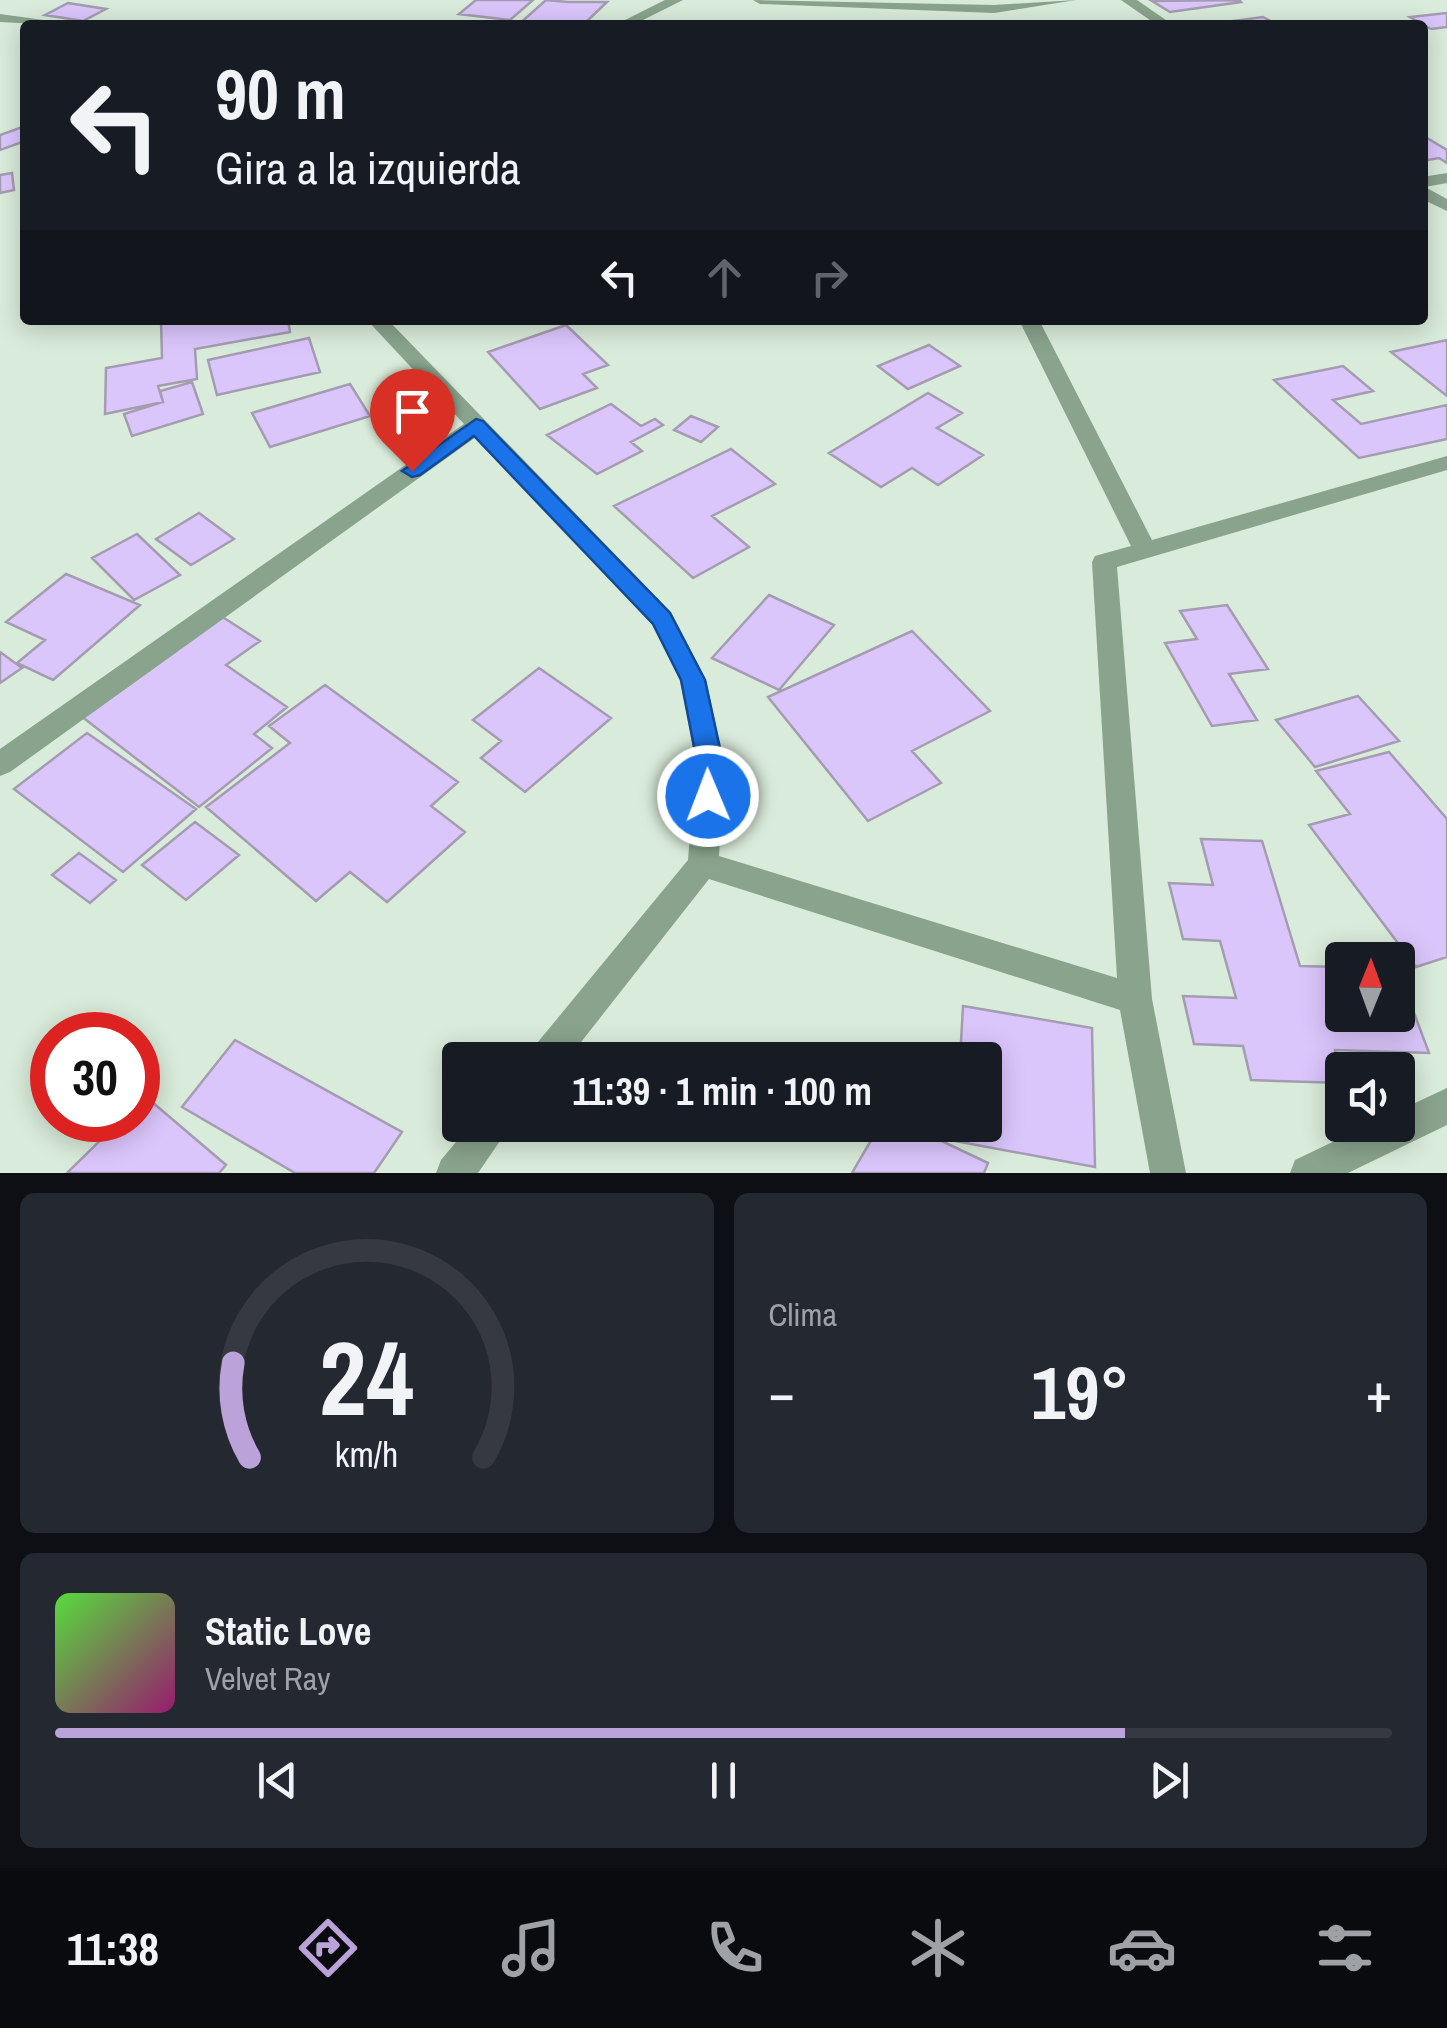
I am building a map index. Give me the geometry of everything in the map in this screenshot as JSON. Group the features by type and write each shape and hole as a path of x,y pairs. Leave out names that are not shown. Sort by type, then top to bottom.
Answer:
{"street":[{"path":"633,20 676,0"},
{"path":"760,0 994,9 1069,0"},
{"path":"1128,0 1158,20"},
{"path":"382,325 662,619 693,680 710,762 703,864 560,1042"},
{"path":"1032,325 1145,550"},
{"path":"0,764 476,426"},
{"path":"1168,1173 1135,999 1104,562 1447,464"},
{"path":"703,864 1135,999"},
{"path":"1308,1173 1447,1106"},
{"path":"454,1173 479,1142"}],"building":[{"path":"476,0 533,0 510,20 459,14"},
{"path":"546,0 607,2 588,20 524,20"},
{"path":"1239,0 1170,12 1152,1"},
{"path":"68,3 106,9 85,20 45,15"},
{"path":"1447,13 1447,27 1431,29 1428,20 1410,17"},
{"path":"20,128 20,143 0,150 0,135"},
{"path":"1428,139 1447,150 1447,163 1439,158 1428,160"},
{"path":"12,173 14,190 0,193 0,175"},
{"path":"161,325 289,325 290,332 195,349 197,379 158,386 163,402 105,414 106,368 162,358"},
{"path":"566,325 608,365 583,374 597,388 540,409 488,352"},
{"path":"309,338 320,372 217,395 208,360"},
{"path":"1447,340 1447,396 1391,352"},
{"path":"929,345 960,366 908,389 878,366"},
{"path":"1343,366 1373,391 1333,400 1361,424 1447,405 1447,439 1359,458 1274,380"},
{"path":"192,382 203,414 132,436 124,414 163,402 160,391"},
{"path":"350,384 370,416 270,447 252,413"},
{"path":"928,393 962,413 937,428 983,455 938,485 912,468 881,487 829,453"},
{"path":"611,404 641,426 655,419 663,425 631,442 642,451 597,474 547,435"},
{"path":"691,416 718,427 701,442 674,430"},
{"path":"731,449 775,484 712,516 749,547 693,578 614,506"},
{"path":"199,513 234,539 191,565 156,539"},
{"path":"137,534 180,575 134,600 92,558"},
{"path":"66,574 140,605 53,680 17,663 45,640 6,622"},
{"path":"769,595 834,625 779,690 712,658"},
{"path":"1227,605 1268,669 1229,674 1257,720 1212,726 1165,643 1197,639 1180,611"},
{"path":"221,616 260,641 226,665 287,707 254,734 272,748 199,807 81,716"},
{"path":"912,631 990,711 912,751 941,783 868,821 768,697"},
{"path":"0,652 22,668 0,683"},
{"path":"539,668 611,718 525,792 481,758 501,741 473,720"},
{"path":"325,685 458,782 431,806 465,832 387,902 350,872 316,901 206,807 290,743 269,726"},
{"path":"1358,696 1399,741 1315,767 1276,720"},
{"path":"87,733 196,809 123,872 14,789"},
{"path":"1389,752 1447,819 1447,957 1416,967 1415,942 1397,942 1309,825 1350,814 1316,771"},
{"path":"195,822 239,855 186,900 142,865"},
{"path":"1201,839 1262,841 1300,966 1325,967 1325,1032 1415,1032 1415,1016 1429,1053 1335,1050 1325,1052 1325,1082 1251,1080 1243,1046 1194,1044 1183,996 1236,998 1220,941 1183,939 1169,883 1213,885"},
{"path":"79,853 116,880 90,903 52,875"},
{"path":"963,1006 1092,1028 1095,1167 960,1142 1002,1142 1002,1042 961,1042"},
{"path":"235,1040 402,1132 374,1173 295,1173 182,1107"},
{"path":"160,1109 226,1165 219,1173 67,1173 99,1142 160,1142"},
{"path":"870,1142 944,1142 988,1163 984,1173 852,1173"}],"route":[{"path":"412,471 476,426 662,619 693,680 710,762 708,796"}]}
